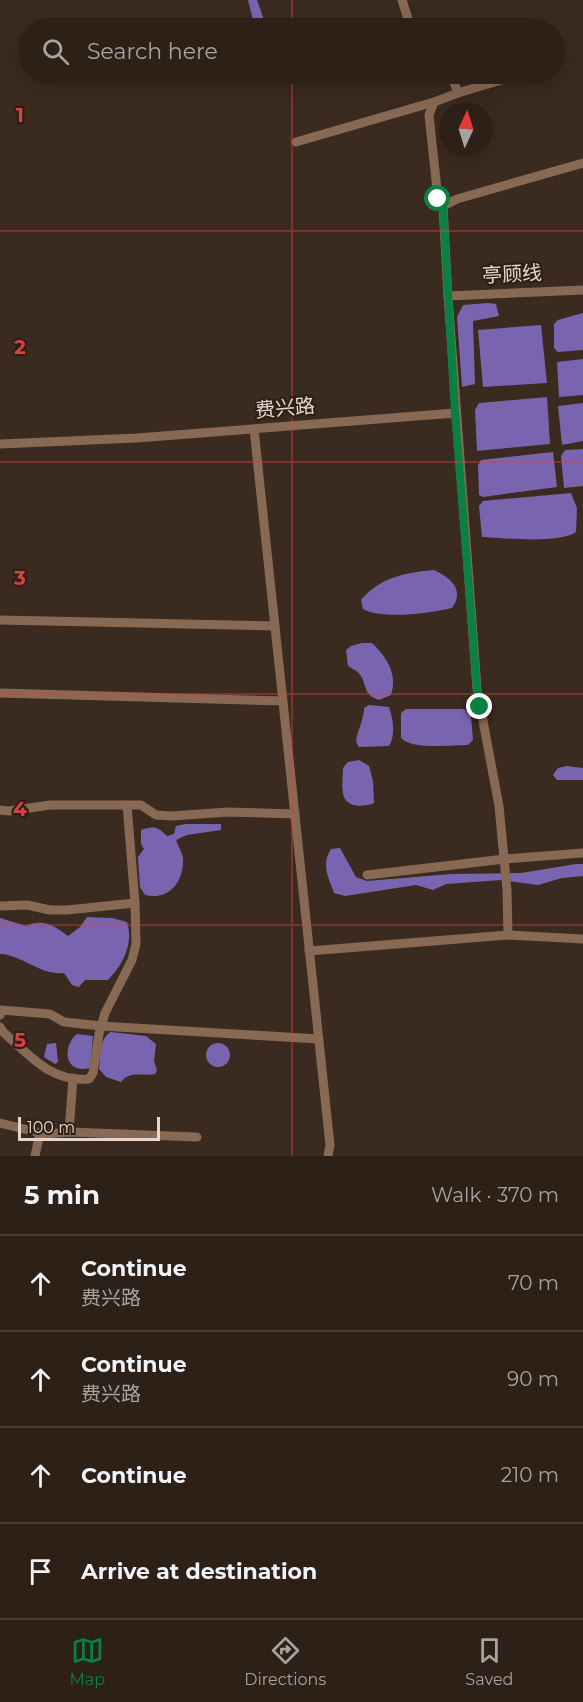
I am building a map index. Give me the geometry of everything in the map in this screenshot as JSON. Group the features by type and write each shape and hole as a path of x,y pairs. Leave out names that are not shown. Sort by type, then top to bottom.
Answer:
{"street":[{"path":"402,0 408,18"},
{"path":"455,84 458,93"},
{"path":"296,142 488,84"},
{"path":"434,102 429,115 438,199 443,206 455,413 477,689 499,806 505,861 508,935"},
{"path":"443,206 457,199 583,163"},
{"name":"亭顾线","path":"448,293 583,290"},
{"name":"费兴路","path":"0,444 137,438 455,413"},
{"path":"254,429 330,1145 328,1156"},
{"path":"0,620 275,626"},
{"path":"0,693 283,701"},
{"path":"0,810 9,811 50,805 141,805 156,815 172,816 228,812 295,814"},
{"path":"0,1027 49,1073 89,1079 93,1073 105,1013 132,960 136,944 128,805"},
{"path":"367,874 583,853"},
{"path":"0,906 27,905 50,910 67,910 135,903"},
{"path":"309,951 508,935 583,939"},
{"path":"0,1015 1,1010 51,1014 64,1022 101,1026 319,1039"},
{"path":"69,1132 73,1078"},
{"path":"0,1123 40,1132 197,1137"},
{"path":"35,1156 40,1132"}],"shaded area":[{"path":"248,0 257,0 263,18 252,18"},
{"path":"496,304 499,316 473,321 475,384 462,387 457,317 463,305"},
{"path":"583,313 583,350 558,352 554,348 554,324 558,320"},
{"path":"541,325 547,383 483,387 478,330"},
{"path":"583,359 583,395 559,397 557,362"},
{"path":"547,397 550,444 477,451 475,410 479,403"},
{"path":"583,403 583,441 562,445 558,406"},
{"path":"583,449 583,486 564,488 561,456 565,450"},
{"path":"553,452 557,487 483,497 479,495 478,465 481,460"},
{"path":"571,493 577,508 576,532 568,536 545,539 482,537 479,506 483,501"},
{"path":"434,570 454,585 457,596 452,608 394,615 363,609 361,600 368,592 385,581 413,572"},
{"path":"362,643 372,643 390,667 393,680 391,695 379,700 370,696 360,674 348,666 346,650"},
{"path":"369,705 389,707 393,732 389,746 359,747 356,742 364,708"},
{"path":"406,709 464,709 471,716 473,740 468,745 442,746 406,742 401,738 401,713"},
{"path":"359,760 369,766 373,781 374,803 357,806 346,801 342,786 343,768 348,762"},
{"path":"567,766 583,768 583,780 557,780 553,775 558,768"},
{"path":"221,824 221,830 187,835 176,840 183,858 183,867 178,882 168,892 161,895 145,895 140,887 138,857 144,849 141,844 141,830 155,828 167,836 174,834 176,826"},
{"path":"340,848 356,877 367,881 451,874 521,873 576,864 583,864 583,876 562,878 538,885 501,880 446,884 433,890 416,885 345,896 334,893 326,871 326,860 331,849"},
{"path":"87,917 112,918 127,922 129,938 126,953 108,980 85,980 79,987 72,985 64,973 40,969 8,955 0,954 0,918 26,926 38,923 48,924 68,936 80,927"},
{"path":"111,1032 146,1036 156,1044 154,1061 157,1070 155,1074 132,1075 121,1082 106,1077 99,1069 102,1043"},
{"path":"77,1034 93,1036 90,1068 75,1067 68,1058 69,1046"},
{"path":"56,1043 58,1062 55,1064 44,1057 47,1044"},
{"path":"218,1043 227,1046 230,1055 227,1064 218,1067 209,1064 206,1055 209,1046"}],"route":[{"path":"438,199 443,206 455,413 480,707"}]}
